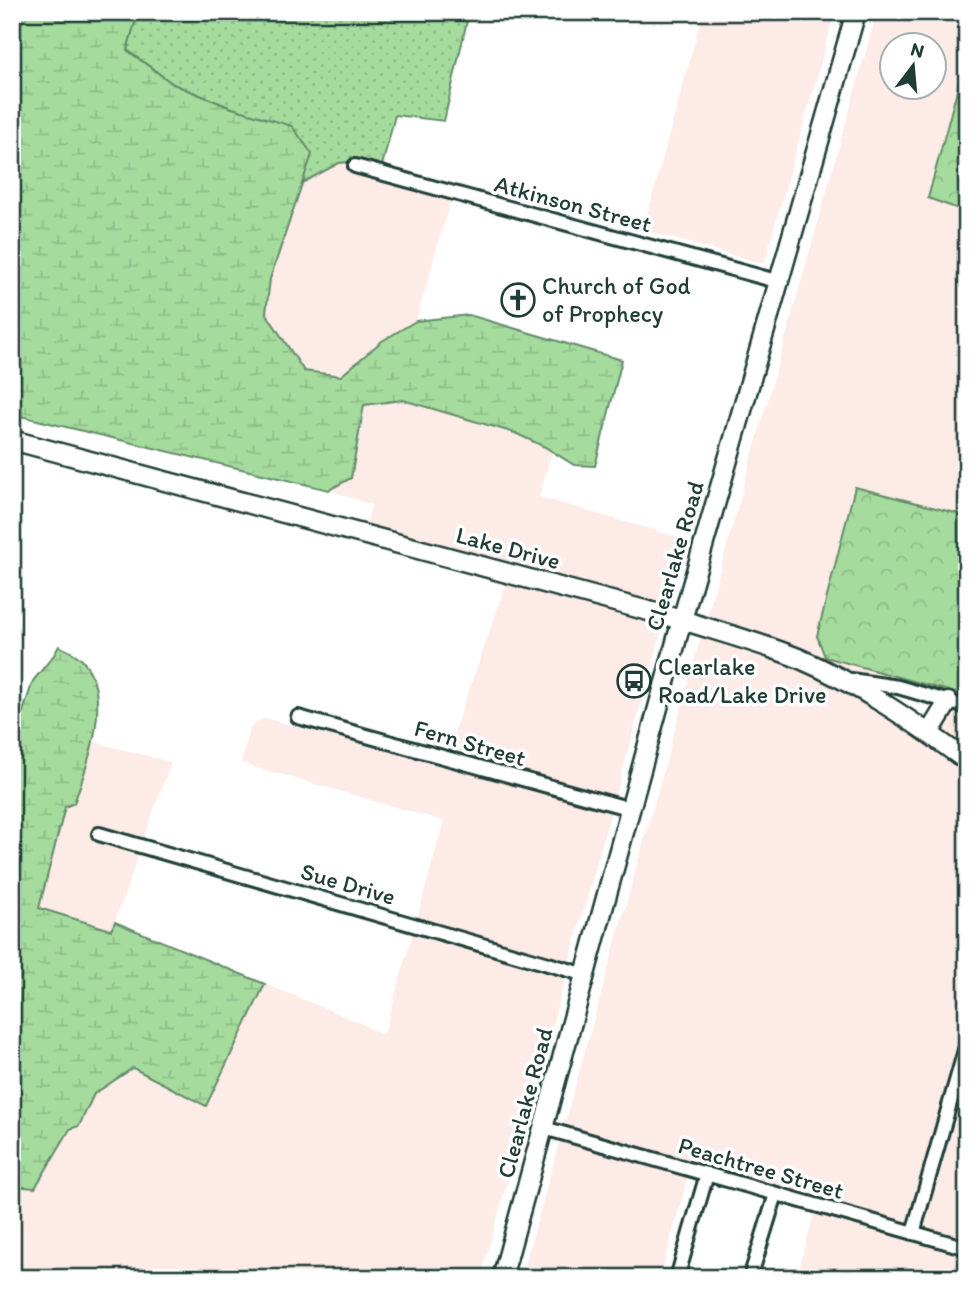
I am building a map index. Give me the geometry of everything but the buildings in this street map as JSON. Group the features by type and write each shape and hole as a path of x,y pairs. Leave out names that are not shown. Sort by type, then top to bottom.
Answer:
{"main road":[{"name":"Clearlake Road","path":"502,1278 681,620 856,12"},
{"name":"Lake Drive","path":"12,440 681,620 779,651 838,678 909,718 967,761"},
{"path":"929,733 948,702"}],"street":[{"name":"Atkinson Street","path":"355,166 780,282"},
{"path":"838,678 898,687 967,707"},
{"name":"Fern Street","path":"298,716 631,809"},
{"name":"Sue Drive","path":"99,834 586,975"},
{"path":"914,1233 967,1043"},
{"name":"Peachtree Street","path":"544,1128 967,1248"},
{"path":"677,1278 707,1174"},
{"path":"750,1278 776,1194"}],"shaded area":[{"path":"703,12 835,12 764,264 643,230"},
{"path":"877,12 967,12 967,53 928,197 967,212 967,516 855,487 817,636 825,657 967,696 967,699 899,681 840,671 706,620"},
{"path":"349,162 347,171 451,199 416,321 382,341 341,376 304,371 266,313 270,279 302,183 339,163"},
{"path":"402,400 515,433 552,451 539,497 687,540 667,608 365,527 372,505 329,490 351,478 364,405"},
{"path":"361,541 664,622 615,797 447,751 506,586 360,543"},
{"path":"702,633 777,658 835,685 906,724 967,770 967,1021 909,1224 564,1126"},
{"path":"951,709 967,714 967,752 938,731"},
{"path":"264,718 611,811 569,963 417,919 444,821 241,763 250,728"},
{"path":"94,742 171,762 143,840 95,826 91,839 139,853 112,930 39,908 66,807 90,759"},
{"path":"413,932 566,976 480,1278 12,1278 12,1186 35,1188 70,1129 80,1126 94,1094 133,1068 206,1106 265,984 381,1034 385,1032"},
{"path":"967,1066 967,1241 921,1228"},
{"path":"560,1140 688,1176 660,1278 521,1278"},
{"path":"815,1212 967,1255 967,1278 796,1278"}],"green space":[{"path":"12,12 138,12 127,50 173,84 229,107 292,126 312,154 270,279 266,313 304,371 341,376 382,341 416,321 469,315 622,360 595,466 574,465 515,433 403,400 364,405 351,478 329,490 12,414"},
{"path":"138,12 469,12 444,121 395,115 382,166 351,157 349,162 339,163 302,183 311,154 229,107 173,84 127,50"},
{"path":"967,53 967,212 928,198"},
{"path":"855,487 967,516 967,696 825,657 817,636"},
{"path":"59,646 80,658 91,675 96,692 97,711 86,769 74,803 65,807 39,908 111,930 115,922 265,984 206,1106 133,1068 94,1094 79,1126 70,1129 35,1188 12,1186 12,745 33,681"}],"place":[{"name":"Church of God of Prophecy","path":"518,300"},
{"name":"Clearlake Road/Lake Drive","path":"634,681"}]}
